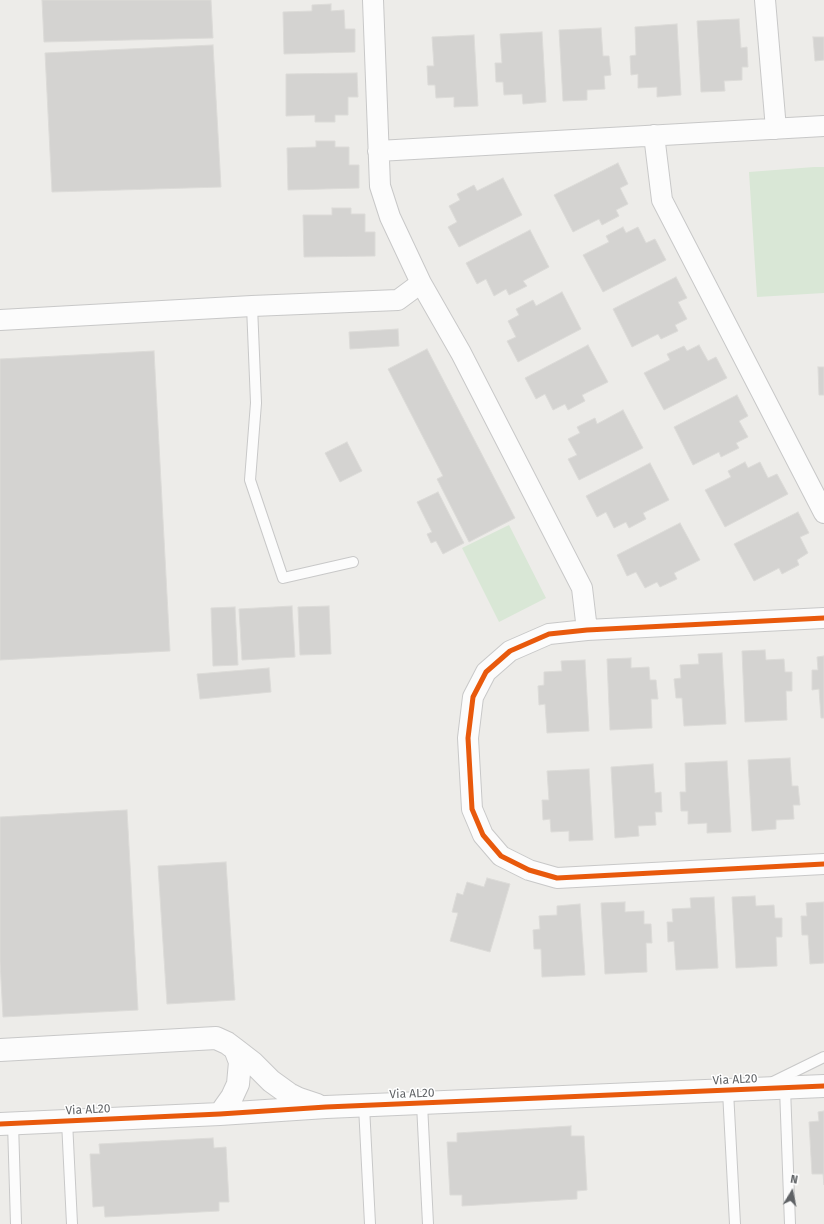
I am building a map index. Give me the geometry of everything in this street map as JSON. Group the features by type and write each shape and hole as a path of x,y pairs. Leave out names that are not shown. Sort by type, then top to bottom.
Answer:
{"street":[{"path":"373,0 380,186 390,217 421,283 461,353 582,588 587,630"},
{"path":"765,0 776,129"},
{"path":"378,151 824,126"},
{"path":"654,135 662,200 824,513"},
{"path":"0,320 252,306 398,300 421,283"},
{"path":"824,618 587,630 549,634 510,650 486,672 473,698 468,738 472,808 483,835 501,856 529,870 558,878 824,864"},
{"name":"Via AL20","path":"0,1050 216,1038 235,1049 253,1063 271,1081 289,1094 299,1099 326,1107"},
{"path":"220,1114 232,1097 238,1084 240,1062 235,1049"},
{"name":"Via AL20","path":"6,1124 220,1114 326,1107 824,1086"}],"lane":[{"path":"252,306 256,403 250,480 283,578 353,562"},
{"path":"759,1089 824,1057"},
{"path":"785,1088 790,1224"},
{"path":"728,1091 734,1224"},
{"path":"422,1104 428,1224"},
{"path":"364,1106 370,1224"},
{"path":"67,1121 72,1224"},
{"path":"6,1124 16,1224"}],"green space":[{"path":"824,167 824,293 757,297 749,172"},
{"path":"509,525 546,598 499,622 462,548"}],"building":[{"path":"42,0 211,0 213,38 44,42"},
{"path":"331,4 331,11 344,10 345,29 355,29 355,52 284,54 283,12 312,11 312,5"},
{"path":"739,19 741,48 747,47 748,67 742,67 742,80 724,81 725,91 701,92 697,21"},
{"path":"677,24 681,95 657,97 657,87 638,88 638,74 631,75 630,56 636,55 635,27"},
{"path":"601,28 603,56 609,56 611,75 604,76 605,89 587,90 587,100 563,101 559,30"},
{"path":"542,32 546,102 523,104 522,94 504,95 503,82 496,82 495,63 502,63 500,34"},
{"path":"474,35 478,106 454,107 454,97 436,98 435,85 428,85 427,66 434,66 432,37"},
{"path":"813,37 824,37 824,60 815,61"},
{"path":"213,45 221,187 52,192 45,53"},
{"path":"357,73 358,97 348,97 348,115 335,115 335,122 315,122 315,115 286,116 286,74"},
{"path":"316,141 335,141 335,147 349,147 349,165 359,165 359,188 288,190 287,148 316,147"},
{"path":"618,163 628,184 620,188 628,204 616,210 619,216 602,225 599,219 573,232 554,195"},
{"path":"503,178 522,215 459,247 448,227 457,222 449,206 460,200 457,194 474,185 477,191"},
{"path":"332,208 351,208 351,214 365,214 365,232 375,232 375,256 304,257 303,215 332,215"},
{"path":"623,227 626,233 638,227 646,243 655,239 666,260 603,292 583,255 609,242 606,236"},
{"path":"530,230 549,267 523,281 527,286 509,295 506,289 494,296 486,279 477,284 466,263"},
{"path":"676,277 687,298 678,302 687,319 675,325 678,331 661,339 658,334 632,347 613,309"},
{"path":"562,292 581,329 518,362 507,341 516,337 508,321 519,315 516,309 533,300 536,306"},
{"path":"398,329 399,346 350,349 349,332"},
{"path":"588,345 608,382 582,395 585,401 568,410 565,404 553,410 545,394 536,399 525,378"},
{"path":"699,345 708,361 716,357 727,378 664,410 644,373 670,360 667,354 684,346 687,351"},
{"path":"427,349 515,518 469,542 437,479 443,476 388,369"},
{"path":"154,351 170,651 0,660 0,359"},
{"path":"818,367 824,367 824,395 819,395"},
{"path":"737,395 748,416 739,421 748,437 736,443 739,448 721,457 719,452 693,465 674,427"},
{"path":"623,410 643,448 579,480 568,459 577,455 568,439 580,433 577,427 595,418 597,424"},
{"path":"347,442 362,471 340,482 325,453"},
{"path":"745,462 748,468 760,462 768,478 777,474 788,494 725,527 705,490 731,477 728,471"},
{"path":"650,463 669,500 643,513 646,519 629,528 626,522 614,528 606,512 597,517 586,496"},
{"path":"438,492 464,543 443,554 436,541 431,543 427,534 432,532 417,502"},
{"path":"798,512 809,533 800,537 808,553 797,560 799,565 782,574 779,568 754,581 734,544"},
{"path":"680,523 700,560 674,573 677,579 660,587 657,582 645,588 636,572 627,576 617,555"},
{"path":"292,606 295,657 242,660 239,609"},
{"path":"329,606 331,654 300,655 298,607"},
{"path":"235,607 238,665 213,666 211,608"},
{"path":"765,650 766,660 784,659 785,672 792,672 792,691 786,691 787,720 745,722 742,651"},
{"path":"722,653 726,724 684,726 682,698 676,698 674,679 681,678 680,665 699,664 698,654"},
{"path":"824,656 824,718 821,718 819,689 812,690 812,670 818,670 817,657"},
{"path":"631,658 631,668 649,667 650,680 656,680 658,699 651,699 652,728 610,730 607,659"},
{"path":"585,660 589,731 547,733 545,704 539,705 538,686 544,685 544,672 562,671 561,661"},
{"path":"269,668 271,692 200,699 197,674"},
{"path":"790,758 792,786 798,786 800,805 793,805 794,819 776,820 776,829 752,831 748,760"},
{"path":"727,761 731,832 707,833 707,823 688,824 688,811 681,811 680,792 686,792 685,763"},
{"path":"653,764 655,793 661,792 662,812 655,812 656,825 638,826 639,836 615,838 611,767"},
{"path":"589,769 593,840 569,841 569,831 551,832 550,819 543,820 542,800 549,800 547,771"},
{"path":"127,810 138,1010 3,1017 0,962 0,817"},
{"path":"226,862 235,1000 167,1004 158,866"},
{"path":"487,878 510,884 490,952 450,941 458,913 452,912 457,893 463,895 467,882 484,887"},
{"path":"755,896 756,906 774,905 775,918 782,918 782,937 776,937 777,966 736,968 732,897"},
{"path":"714,897 718,968 676,970 674,941 668,942 667,922 673,922 672,909 691,908 690,898"},
{"path":"625,902 625,912 644,911 644,924 651,924 652,943 646,943 647,972 605,974 601,903"},
{"path":"824,902 824,963 810,964 808,935 802,935 801,916 807,916 806,903"},
{"path":"580,904 585,975 542,977 541,949 534,949 533,930 540,929 539,916 557,915 557,906"},
{"path":"824,1111 824,1185 823,1174 812,1174 809,1122 819,1121 818,1112"},
{"path":"571,1126 571,1136 584,1136 587,1190 577,1191 577,1199 462,1206 462,1195 450,1195 447,1142 457,1142 457,1133"},
{"path":"213,1138 214,1148 226,1147 229,1202 219,1202 219,1211 105,1217 104,1206 93,1207 90,1154 100,1154 99,1144"}],"cycle path":[{"path":"824,618 587,630 549,634 510,651 486,672 473,697 468,738 472,809 483,835 501,856 529,870 557,878 824,864"},
{"path":"0,1124 220,1114 326,1107 824,1086"}]}
